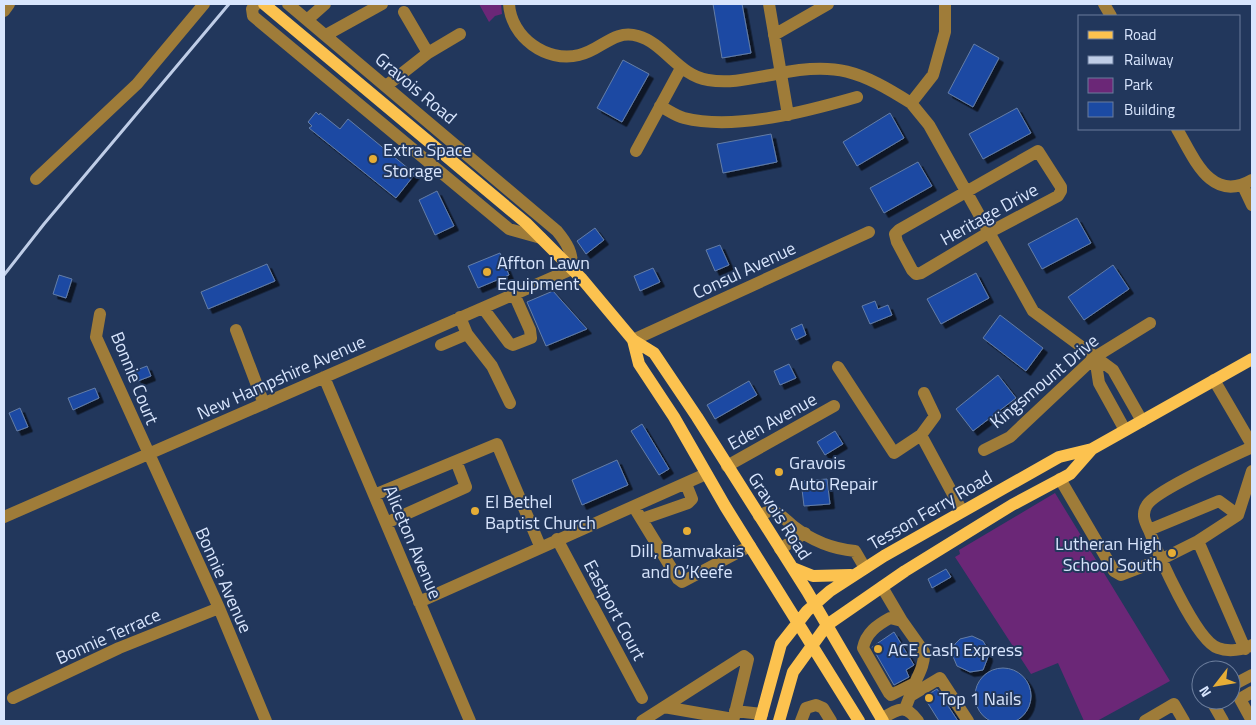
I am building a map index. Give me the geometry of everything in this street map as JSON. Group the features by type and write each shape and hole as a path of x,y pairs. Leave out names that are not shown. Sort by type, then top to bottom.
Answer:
{"main road":[{"name":"Gravois Road","path":"264,4 541,238 572,269 633,340 654,353 815,604 882,720"},
{"name":"Gravois Road","path":"633,340 639,364 674,417 706,474 859,721"},
{"name":"Tesson Ferry Road","path":"761,718 781,644 797,622 815,604 859,571 1059,456 1092,449 1252,358"},
{"name":"Tesson Ferry Road","path":"779,721 793,672 828,625 882,587 1012,506 1070,474 1092,449"},
{"path":"792,568 814,576 859,571"}],"street":[{"path":"4,11 9,4"},
{"path":"36,180 138,84 204,4"},
{"name":"Gravois Road","path":"288,4 557,231 565,241 572,257 572,269"},
{"path":"307,20 325,4"},
{"path":"326,35 382,4"},
{"path":"509,4 509,12 518,31 528,42 548,54 579,55 614,36 623,34 640,36 681,68 705,80 724,82 819,68 846,70 876,82 911,103 929,125 968,191 988,233 1032,311 1113,370 1142,421"},
{"path":"769,4 788,115"},
{"path":"774,35 828,4"},
{"path":"911,103 933,75 945,32 945,4"},
{"path":"1104,4 1110,15"},
{"name":"Gravois Road","path":"254,7 253,16 259,22 509,229 541,238"},
{"path":"404,12 428,53"},
{"path":"386,86 428,53 460,34"},
{"path":"636,151 681,68"},
{"path":"660,106 682,118 702,121 788,115 858,97"},
{"path":"1178,130 1205,176 1221,186 1247,183 1252,205"},
{"name":"Heritage Drive","path":"1038,151 1061,187 1058,196 988,233 921,273 916,274 897,242 895,234 968,191 1038,151"},
{"name":"Consul Avenue","path":"633,340 869,232"},
{"name":"New Hampshire Avenue","path":"4,517 572,269"},
{"path":"483,308 509,343 513,345 531,338 530,330 514,294"},
{"name":"Bonnie Court","path":"100,314 96,337 148,454"},
{"path":"460,317 468,334 492,366 510,403"},
{"name":"Kingsmount Drive","path":"984,450 1010,437 1095,357 1150,323"},
{"path":"236,330 264,404"},
{"path":"441,345 468,334"},
{"path":"1095,357 1098,383 1125,430"},
{"path":"838,367 894,453 921,435 935,416 924,393"},
{"name":"Aliceton Avenue","path":"324,377 470,721"},
{"path":"1198,541 1248,647 1218,648 1203,636 1160,560 1143,517 1147,504 1159,494 1252,446 1214,380"},
{"name":"Eden Avenue","path":"727,466 834,406"},
{"path":"921,435 962,512"},
{"path":"374,495 497,444 540,546"},
{"name":"Bonnie Avenue","path":"148,454 218,608 266,721"},
{"path":"386,523 466,487 456,461"},
{"path":"1060,479 1114,570 1121,575 1160,560 1198,541 1238,514 1252,471"},
{"path":"419,602 540,546 634,507 706,474"},
{"path":"642,519 688,503 692,499 686,484"},
{"path":"1149,530 1219,501 1238,514"},
{"path":"634,507 678,580 682,582 750,546"},
{"path":"759,516 771,510 777,512 805,533 834,549 855,551 859,571"},
{"path":"780,549 805,533"},
{"name":"Eastport Court","path":"557,539 642,698"},
{"path":"882,587 896,620 924,652 922,667 905,709"},
{"name":"Bonnie Terrace","path":"13,698 119,648 218,608"},
{"path":"896,620 874,628 865,639 862,648 886,689 891,695 912,690 940,678 968,721"},
{"path":"642,721 744,656 748,659 734,717"},
{"path":"1241,680 1252,674"},
{"path":"870,700 886,689"},
{"path":"1252,692 1240,699 1252,721"},
{"path":"1145,721 1174,704 1184,721"},
{"path":"801,721 806,708 816,705 823,708 831,721"},
{"path":"664,707 734,717 761,718"},
{"path":"882,720 898,709 905,709 918,721"},
{"path":"1217,710 1223,721"}],"green space":[{"path":"479,4 501,4 502,14 495,16 489,22"},
{"path":"1055,493 1170,681 1097,721 1084,721 1058,663 1031,674 955,557 960,554 959,550"}],"building":[{"path":"713,4 742,4 751,53 722,58"},
{"path":"974,44 999,58 973,107 948,93"},
{"path":"623,60 649,74 622,122 597,108"},
{"path":"1017,108 1031,133 983,159 969,134"},
{"name":"Extra Space Storage","path":"316,112 340,129 348,119 415,174 396,198 309,128 312,126 308,122"},
{"path":"890,113 904,138 857,166 843,142"},
{"path":"771,134 777,162 723,173 717,144"},
{"path":"918,162 932,186 884,213 870,188"},
{"path":"437,191 454,226 435,235 419,200"},
{"path":"1077,218 1091,243 1042,269 1028,244"},
{"path":"595,228 604,240 586,254 577,241"},
{"path":"720,245 729,265 715,271 706,250"},
{"path":"500,253 509,275 478,288 468,266"},
{"path":"267,264 275,281 208,309 201,292"},
{"path":"1113,265 1129,289 1084,320 1068,297"},
{"path":"653,268 660,282 640,291 634,276"},
{"path":"976,273 989,298 941,324 927,299"},
{"path":"59,275 72,279 66,298 53,294"},
{"path":"553,291 587,329 546,346 527,302"},
{"path":"875,301 878,309 888,305 892,315 870,324 862,306"},
{"path":"1000,315 1043,348 1026,371 983,338"},
{"path":"802,324 806,335 796,340 791,329"},
{"path":"789,364 796,378 780,385 774,371"},
{"path":"147,366 151,376 138,381 134,371"},
{"path":"998,375 1016,398 973,431 956,409"},
{"path":"749,381 757,395 715,419 707,405"},
{"path":"95,388 99,398 73,410 68,398"},
{"path":"20,408 28,427 17,431 9,413"},
{"path":"642,424 669,469 659,475 631,431"},
{"path":"835,431 843,444 825,455 817,442"},
{"path":"617,460 628,485 582,505 572,480"},
{"path":"827,479 830,504 804,506 801,481"},
{"path":"946,569 951,577 932,588 928,579"},
{"path":"894,632 914,665 906,670 909,677 894,685 872,647"},
{"path":"972,636 983,641 988,657 983,670 970,672 957,666 952,654 955,644 960,639"},
{"path":"1003,668 1014,670 1023,676 1029,685 1031,696 1029,707 1023,716 1014,722 1003,724 992,722 983,716 977,707 975,696 977,685 983,676 992,670"},
{"path":"937,689 958,721 939,721 924,697"}],"railway":[{"path":"4,275 44,224 229,4"}],"place":[{"name":"Extra Space Storage","path":"373,159"},
{"name":"Affton Lawn Equipment","path":"487,272"},
{"name":"Gravois Auto Repair","path":"779,472"},
{"name":"El Bethel Baptist Church","path":"475,511"},
{"name":"Dill, Bamvakais and O’Keefe","path":"687,531"},
{"name":"Lutheran High School South","path":"1172,553"},
{"name":"ACE Cash Express","path":"878,649"},
{"name":"Top 1 Nails","path":"929,698"}]}
